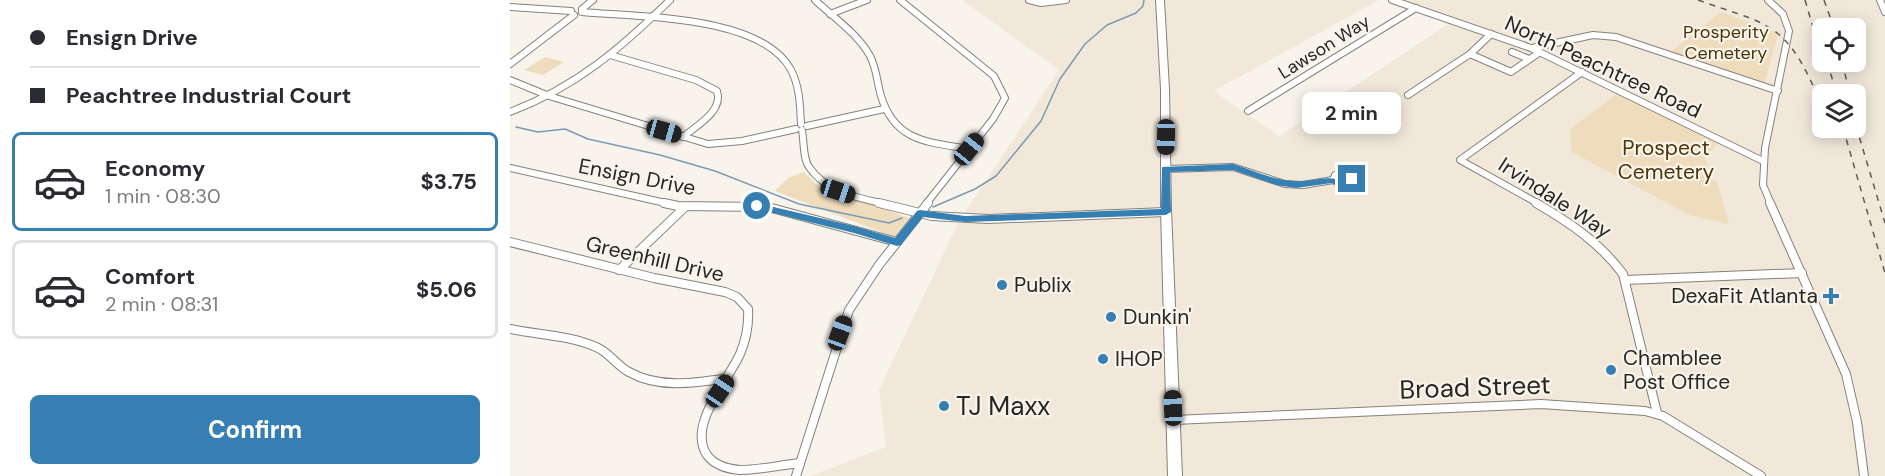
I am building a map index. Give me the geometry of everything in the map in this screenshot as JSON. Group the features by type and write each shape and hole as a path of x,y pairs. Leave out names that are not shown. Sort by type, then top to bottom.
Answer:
{"highway":[{"path":"1160,0 1165,96 1166,212 1175,476"}],"street":[{"path":"582,11 593,0"},
{"path":"510,111 549,96 574,82 610,55 670,0"},
{"path":"815,0 869,53 874,64 884,109 895,128 902,133 969,149"},
{"path":"830,14 867,0"},
{"path":"796,476 849,310 897,242 993,119 1005,98 999,82 984,66 900,0"},
{"path":"1029,0 1041,3 1065,0"},
{"name":"North Peachtree Road","path":"1392,0 1531,48 1763,161"},
{"path":"1768,0 1783,14 1789,31 1763,161 1763,185 1848,381 1857,422 1864,476"},
{"path":"1880,0 1885,12"},
{"path":"510,6 652,18 729,28 756,39 775,51 789,67 795,80 808,166 826,185 856,197 920,213 977,219 1166,212"},
{"name":"Lawson Way","path":"1248,111 1416,8"},
{"path":"510,64 573,13"},
{"path":"1408,95 1470,54 1491,34"},
{"path":"1531,48 1593,35 1616,37 1778,91"},
{"path":"1512,52 1529,59"},
{"path":"1470,54 1510,72 1540,52"},
{"path":"610,55 696,80 717,91 719,97 715,110 683,137"},
{"name":"Irvindale Way","path":"1582,72 1460,160 1521,194 1589,237 1608,253 1619,267 1625,280 1657,413"},
{"path":"510,80 549,96 708,144 742,141 884,109"},
{"path":"1165,169 1233,167 1291,184 1334,180"},
{"name":"Ensign Drive","path":"510,168 685,207 768,207 897,242"},
{"path":"619,270 685,207"},
{"name":"Greenhill Drive","path":"510,242 619,270 705,286 725,292 743,303 748,309 747,334 728,378 704,421 700,438 704,452 712,460 732,469 800,463"},
{"path":"1625,280 1802,273"},
{"path":"510,329 578,341 596,347 640,378 659,382 692,383 728,378"},
{"name":"Broad Street","path":"1174,420 1541,404 1614,408 1657,413 1761,476"}],"shaded area":[{"path":"962,0 1379,0 1214,91 1279,136 1457,18 1399,0 1885,0 1885,476 810,476 886,447 879,390 959,221 1059,70","holes":["1617,94 1718,143 1705,157 1712,180 1717,181 1728,224"]}],"green space":[{"name":"Prosperity Cemetery","path":"1721,12 1778,33 1765,83 1671,52"},
{"path":"545,57 564,62 543,75 524,70"},
{"name":"Prospect Cemetery","path":"1617,94 1719,143 1705,157 1712,180 1717,181 1729,224 1689,215 1572,152 1570,129"},
{"path":"804,172 816,184 909,218 894,237 775,191 788,178"}],"waterway":[{"path":"933,207 975,189 996,176 1041,121 1060,79 1085,44 1107,25 1136,13 1143,6 1144,0"},
{"path":"516,127 538,132 565,129 588,139 660,155 715,171 799,204 889,223 902,218"}],"railway":[{"path":"1698,0 1740,14 1770,28 1793,50 1812,84"},
{"path":"1805,0 1812,24"},
{"path":"1824,0 1830,18"},
{"path":"1830,72 1834,84"},
{"path":"1844,72 1848,84"},
{"path":"1846,138 1885,273"},
{"path":"1860,138 1885,223"}],"place":[{"name":"Publix","path":"1002,285"},
{"name":"DexaFit Atlanta","path":"1831,296"},
{"name":"Dunkin'","path":"1111,317"},
{"name":"IHOP","path":"1103,359"},
{"name":"Chamblee Post Office","path":"1611,370"},
{"name":"TJ Maxx","path":"944,406"}],"route":[{"path":"757,206 854,229 897,242 920,213 965,219 1166,212 1165,169 1233,167 1250,171 1276,182 1296,185 1334,180 1337,184 1347,185 1352,179"}]}
